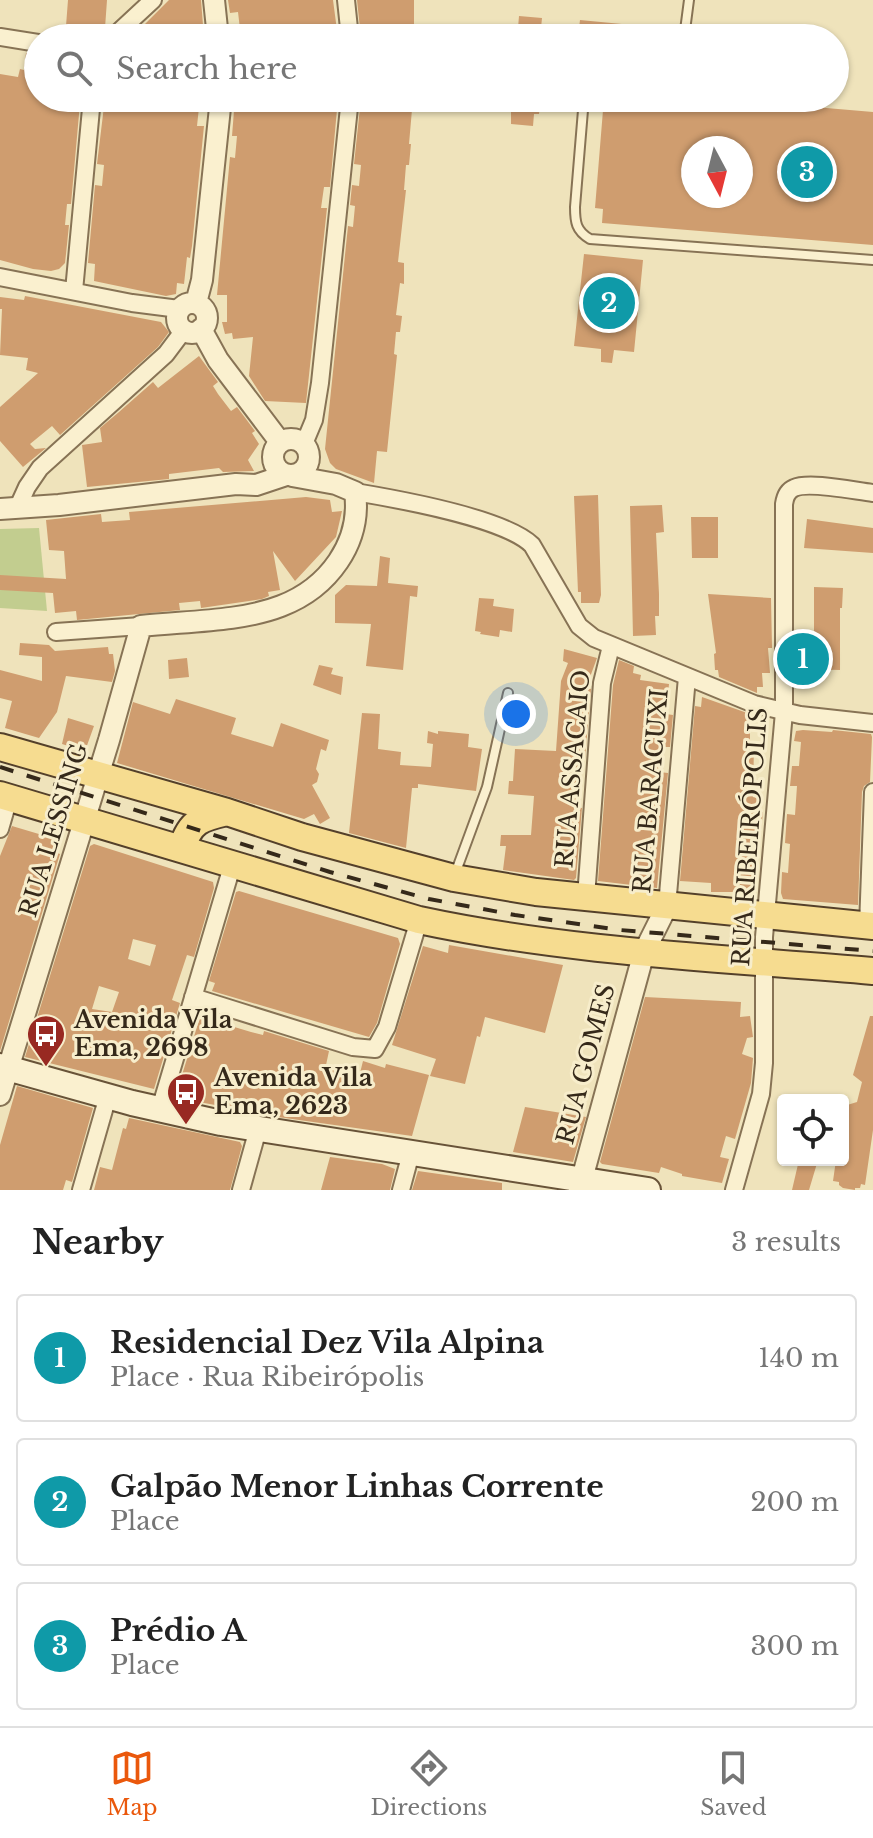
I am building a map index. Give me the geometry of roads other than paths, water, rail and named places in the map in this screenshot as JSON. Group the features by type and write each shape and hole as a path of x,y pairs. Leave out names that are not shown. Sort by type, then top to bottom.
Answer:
{"main road":[{"path":"0,747 317,841 454,878 586,897 871,926"},
{"path":"4,796 419,920 488,933 644,952 873,971"},
{"path":"182,848 187,830 205,817 227,812"},
{"path":"4,1067 160,1109 258,1129 411,1153 580,1185 648,1190"}],"street":[{"path":"127,24 153,0"},
{"path":"214,0 217,24"},
{"path":"346,0 349,24"},
{"path":"0,37 24,41"},
{"path":"74,291 91,112"},
{"path":"187,306 202,280 220,112"},
{"path":"8,509 236,484 256,485 303,471 320,383 349,112"},
{"path":"0,277 74,291 203,308 207,317 40,468 8,509"},
{"path":"192,330 218,360 277,447 276,469 289,476 483,522 523,536 532,545 585,633 754,704 784,712 873,723"},
{"path":"56,632 255,614 282,606 304,594 338,565 357,515 346,488 307,450 292,439 277,447 251,475 236,484"},
{"name":"RUA RIBEIRÓPOLIS","path":"734,1190 761,1094 764,1063 763,962 784,712 782,516 786,493 794,487 805,486 873,493"},
{"name":"RUA LESSING","path":"0,1095 4,1067 85,819 141,626"},
{"name":"RUA ASSACAIO","path":"586,897 602,683 611,646"},
{"name":"RUA BARACUXI","path":"644,952 667,906 687,677"},
{"path":"871,926 873,792"},
{"path":"0,829 4,796"},
{"path":"160,1109 233,863"},
{"path":"193,997 353,1047 375,1049 387,1027 419,920"},
{"name":"RUA GOMES","path":"580,1185 644,952"},
{"path":"81,1190 108,1096"},
{"path":"241,1190 258,1129"},
{"path":"401,1190 411,1153"}],"lane":[{"path":"686,24 689,0"},
{"path":"583,112 575,222 580,233 590,239 873,260"},
{"path":"454,878 487,787 508,693"}],"railway":[{"path":"0,767 330,872 429,899 620,930 873,951"}],"place":[{"name":"Prédio A","path":"807,172"},
{"name":"Galpão Menor Linhas Corrente","path":"609,303"},
{"name":"Residencial Dez Vila Alpina","path":"803,659"},
{"name":"Avenida Vila Ema, 2698","path":"46,1068"},
{"name":"Avenida Vila Ema, 2623","path":"186,1126"}]}
